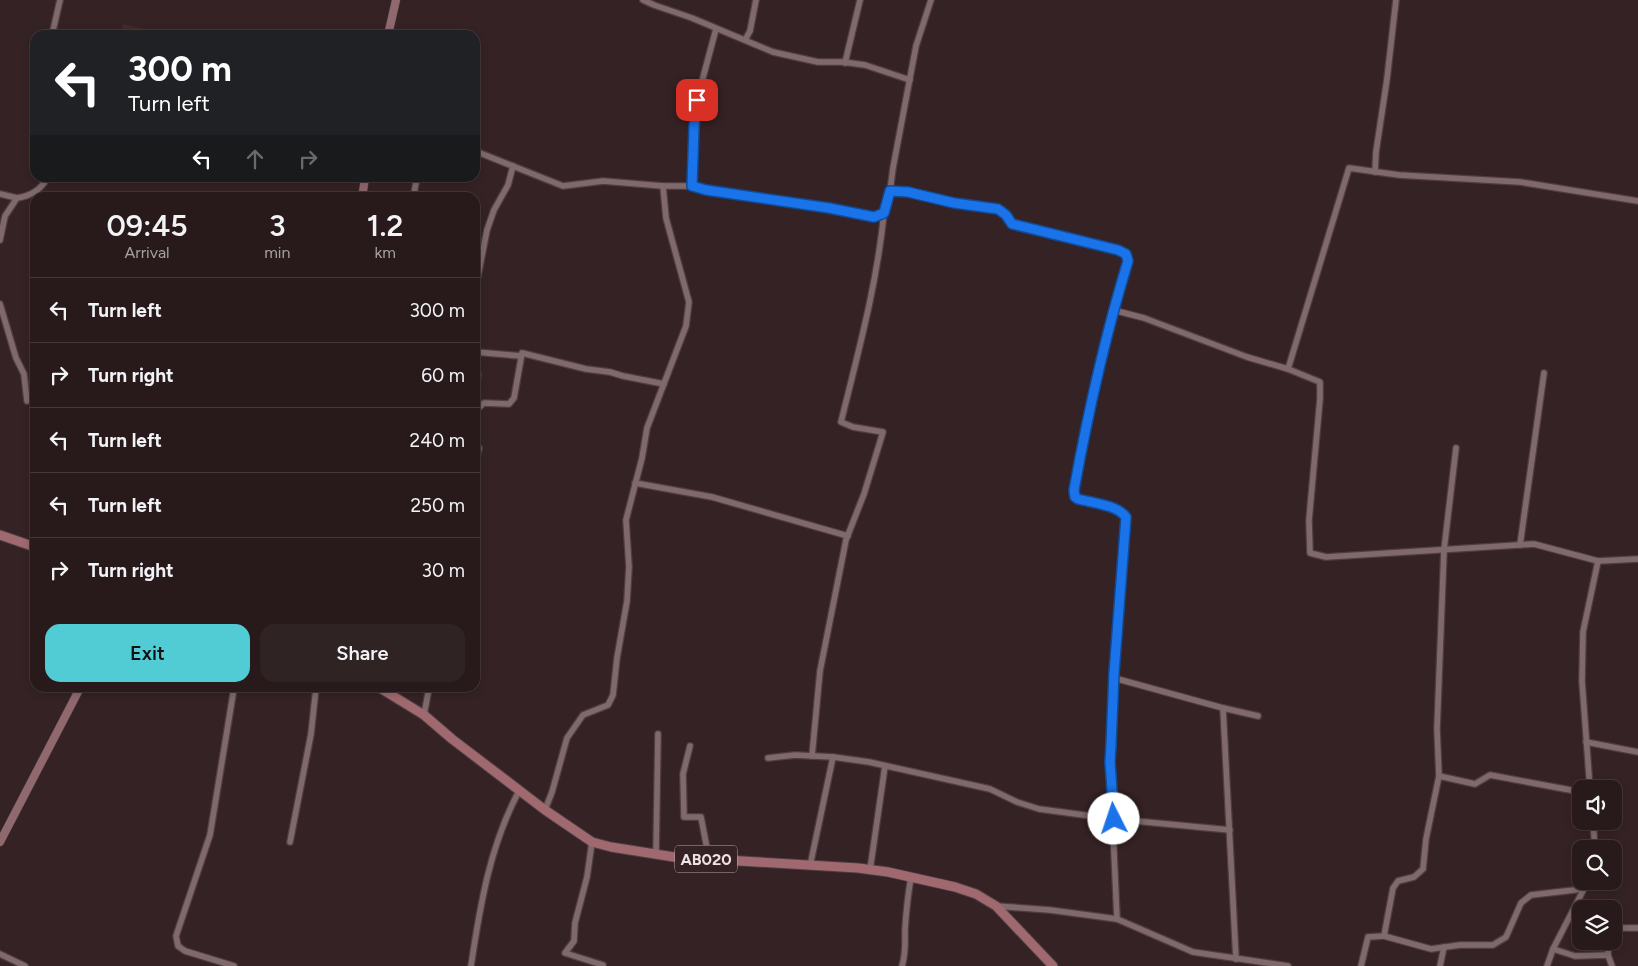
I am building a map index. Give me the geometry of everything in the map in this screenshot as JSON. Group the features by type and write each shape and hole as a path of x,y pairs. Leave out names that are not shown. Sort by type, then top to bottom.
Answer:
{"main road":[{"path":"389,30 396,0"},
{"path":"0,535 30,545"},
{"path":"0,842 78,692"},
{"name":"AB020","path":"387,692 424,715 519,791 592,842 656,854 870,870 954,887 976,894 996,906 1052,966"}],"street":[{"path":"53,30 60,0"},
{"path":"643,0 773,52 818,62 845,62 865,66 910,80"},
{"path":"745,40 750,31 756,0"},
{"path":"845,62 860,0"},
{"path":"812,756 820,671 848,536 864,494 883,432 853,427 841,422 870,304 880,252 884,213 890,191 916,46 932,0"},
{"path":"1375,172 1396,0"},
{"path":"692,186 697,100 716,29"},
{"path":"480,153 563,186 603,181 663,186 692,186 706,190 829,208 874,217 884,213"},
{"path":"480,266 487,230 494,210 508,185 513,166"},
{"path":"1288,369 1349,168 1399,175 1520,182 1638,201"},
{"path":"34,192 43,187 46,182"},
{"path":"545,810 567,738 583,715 608,705 613,695 616,658 627,601 629,567 626,520 642,458 647,428 686,326 689,302 666,218 663,186"},
{"path":"890,191 908,192 954,203 998,209 1006,215 1012,224 1118,250 1126,254 1128,261 1113,310 1084,436 1074,490 1075,497 1078,499 1123,512 1126,517 1110,762 1117,919"},
{"path":"0,194 17,198 30,194"},
{"path":"0,240 5,216 17,198"},
{"path":"0,304 16,358 24,374 27,401"},
{"path":"1113,310 1144,318 1320,382 1309,520 1310,554 1326,557 1534,544 1598,561 1638,559"},
{"path":"480,352 521,356 522,353 586,369 610,372 664,384"},
{"path":"480,406 484,403 509,404 514,398 521,356"},
{"path":"1520,545 1544,373"},
{"path":"1384,936 1393,888 1398,881 1414,877 1423,870 1426,839 1439,776 1437,729 1444,550 1456,448"},
{"path":"635,483 712,497 848,536"},
{"path":"1589,780 1582,682 1583,632 1598,561"},
{"path":"1114,678 1258,716"},
{"path":"233,692 210,835 176,936 178,946 185,951 234,966"},
{"path":"290,842 311,734 316,692"},
{"path":"424,715 428,692"},
{"path":"1224,708 1236,958"},
{"path":"656,854 658,734"},
{"path":"1586,742 1638,752"},
{"path":"690,746 683,774 684,817 701,817 709,859"},
{"path":"768,758 795,755 833,757 990,789 1016,802 1038,809 1114,819 1230,830"},
{"path":"810,866 833,757"},
{"path":"870,870 884,766"},
{"path":"1439,776 1475,784 1490,775 1572,790"},
{"path":"471,966 488,874 507,814 519,791"},
{"path":"592,842 587,877 575,923 574,941 565,953 603,965"},
{"path":"902,966 905,956 911,877"},
{"path":"1361,966 1368,937 1384,936 1431,949 1460,945 1493,945 1506,937 1521,903 1531,895 1583,890"},
{"path":"1546,966 1583,890"},
{"path":"996,906 1050,910 1117,919 1192,952 1288,966"},
{"path":"1622,928 1638,928"},
{"path":"1440,966 1444,947"},
{"path":"1553,950 1575,956 1608,955"},
{"path":"1608,950 1612,966"},
{"path":"0,954 24,966"}],"shaded area":[{"path":"123,24 149,30 122,30"}],"route":[{"path":"697,100 692,186 706,190 829,208 874,217 884,213 890,191 908,192 954,203 998,209 1006,215 1012,224 1118,250 1126,254 1128,261 1113,310 1084,436 1074,490 1075,497 1078,499 1123,512 1126,517 1114,673 1110,762 1114,819"}]}
